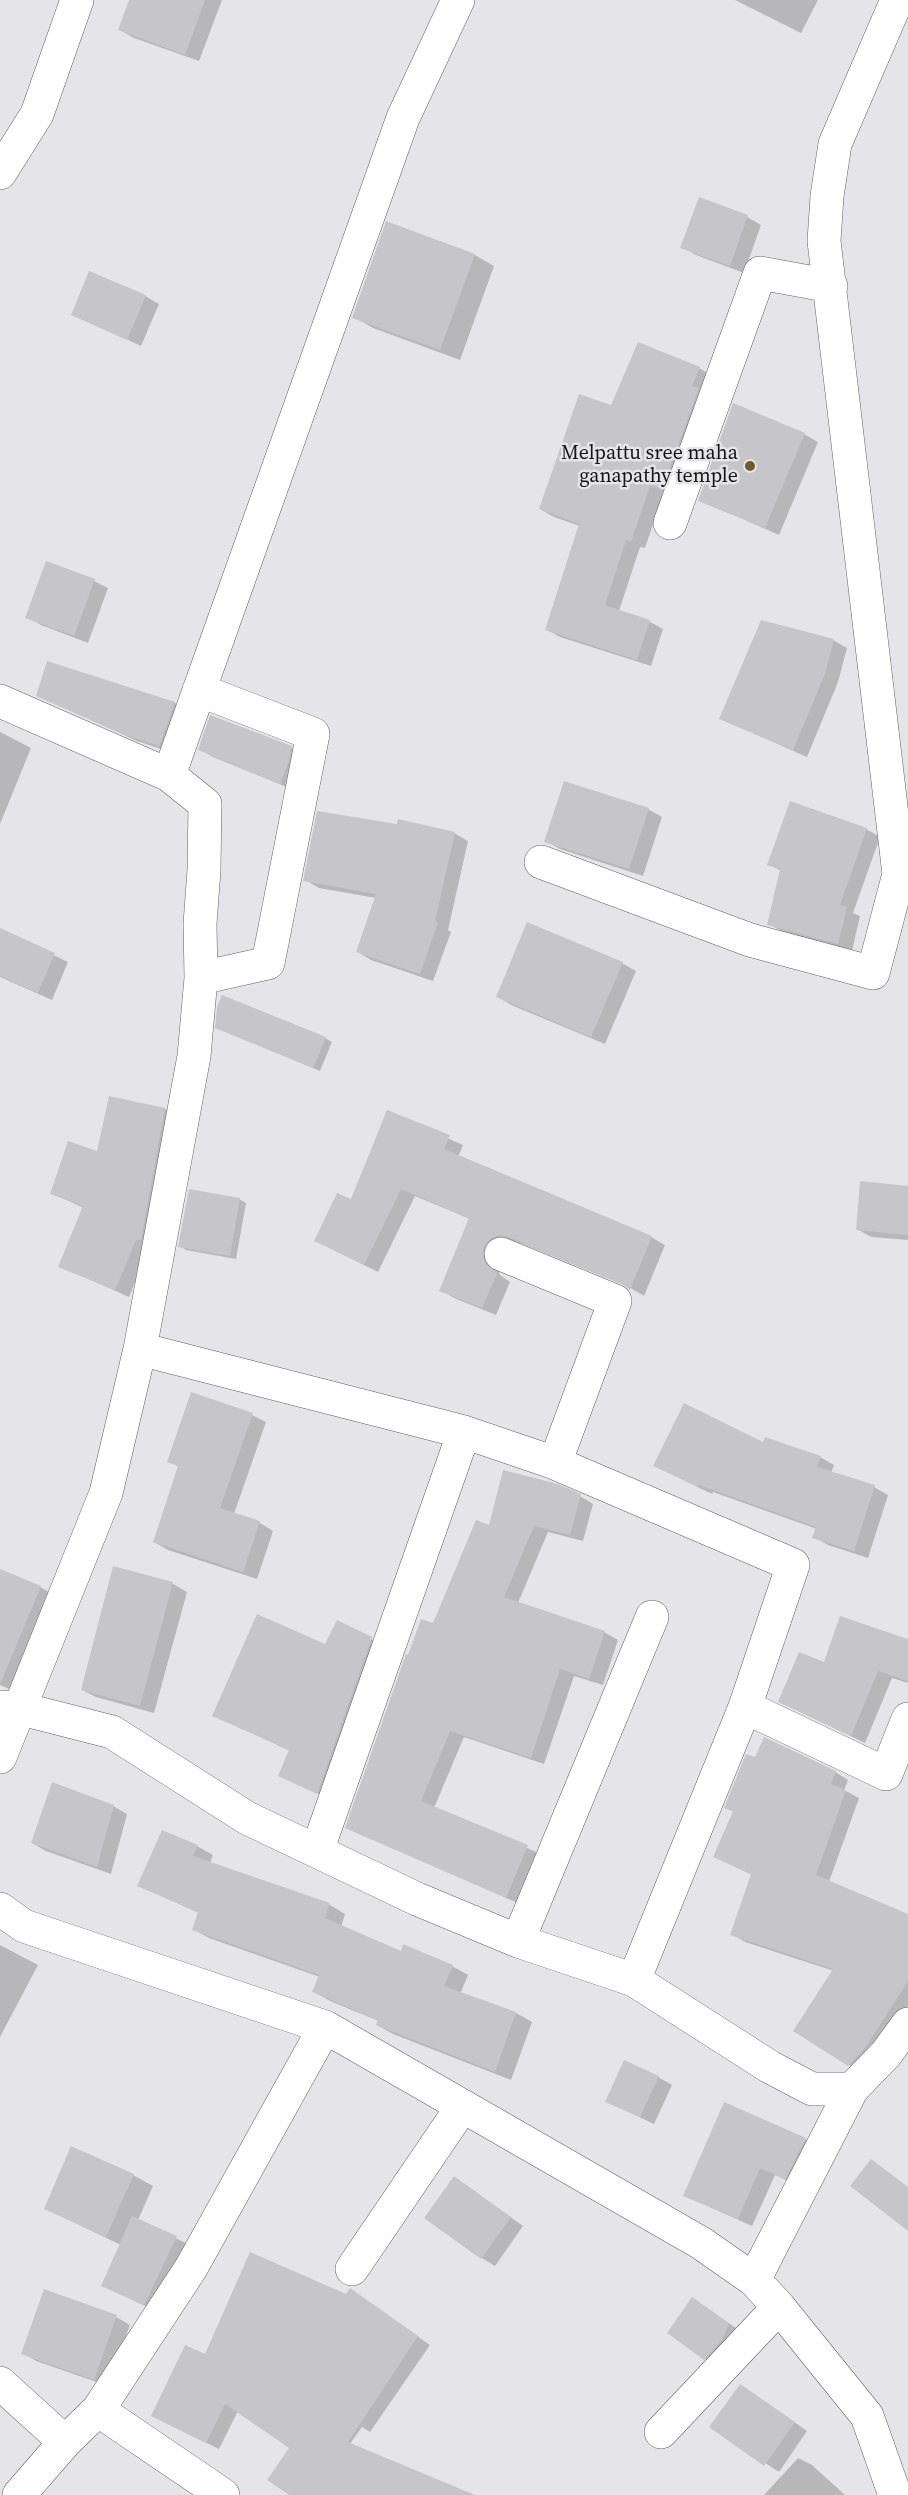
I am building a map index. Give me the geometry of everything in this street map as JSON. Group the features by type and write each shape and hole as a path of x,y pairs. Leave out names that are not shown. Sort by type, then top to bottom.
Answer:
{"street":[{"path":"0,173 37,114 77,0"},
{"path":"169,775 403,118 458,0"},
{"path":"541,862 750,940 873,973 903,876 824,241 827,196 835,144 897,0"},
{"path":"670,523 760,273 831,286"},
{"path":"199,690 313,734 268,963 201,978"},
{"path":"0,701 169,775 205,804 200,924 201,978 194,1056 140,1349 106,1492 9,1707 0,1756"},
{"path":"501,1254 615,1301 555,1463"},
{"path":"140,1349 464,1432 555,1463 793,1566 745,1707 634,1980"},
{"path":"316,1851 464,1432"},
{"path":"518,1941 652,1617"},
{"path":"9,1707 112,1732 247,1818 417,1899 518,1941 634,1980 770,2067 812,2089 852,2089"},
{"path":"745,1707 886,1774 908,1719"},
{"path":"0,1909 24,1926 325,2027 701,2243 754,2280 779,2307 867,2416 895,2495"},
{"path":"754,2280 852,2089 886,2054 908,2024"},
{"path":"19,2495 65,2442 98,2410 191,2268 325,2027"},
{"path":"352,2269 462,2107"},
{"path":"661,2433 779,2307"},
{"path":"0,2383 65,2442"},
{"path":"98,2410 223,2495"}],"building":[{"path":"129,0 205,0 185,55 118,30"},
{"path":"699,197 748,215 730,266 680,248"},
{"path":"386,221 475,254 440,350 352,318"},
{"path":"89,271 146,295 127,340 71,315"},
{"path":"638,342 700,367 692,386 699,388 663,486 660,484 658,488 650,486 631,542 626,540 605,605 650,620 637,660 545,630 579,524 539,509 579,394 611,405"},
{"name":"Melpattu sree maha ganapathy temple","path":"733,403 805,433 765,528 698,501"},
{"path":"46,561 95,579 74,636 25,618"},
{"path":"761,620 834,639 825,674 793,750 719,719"},
{"path":"47,661 175,702 159,746 122,734 36,696"},
{"path":"210,715 292,746 280,784 198,750"},
{"path":"564,781 649,808 629,869 544,842"},
{"path":"790,801 867,828 840,905 847,907 838,944 767,925 780,869 767,865"},
{"path":"317,811 397,824 398,819 455,832 435,921 438,922 420,974 356,952 376,894 303,881"},
{"path":"527,922 623,962 591,1037 496,997"},
{"path":"0,928 55,953 38,993 0,976"},
{"path":"222,995 326,1037 313,1068 215,1028 217,1007"},
{"path":"109,1096 165,1108 141,1240 136,1240 115,1290 58,1267 83,1206 50,1194 68,1141 97,1151"},
{"path":"387,1110 450,1135 444,1149 652,1236 630,1290 622,1284 499,1235 490,1239 484,1247 483,1257 486,1265 497,1273 482,1308 439,1291 469,1218 401,1189 364,1265 314,1241 337,1193 351,1199"},
{"path":"860,1181 908,1186 908,1235 856,1230"},
{"path":"189,1189 240,1198 230,1256 178,1247"},
{"path":"191,1392 253,1413 220,1508 260,1521 243,1572 153,1542 178,1466 167,1462"},
{"path":"684,1403 763,1442 765,1437 821,1456 817,1467 875,1485 854,1551 812,1538 816,1527 699,1485 698,1487 653,1466"},
{"path":"503,1470 558,1484 581,1494 570,1535 534,1526 504,1597 605,1631 589,1679 560,1669 531,1758 450,1731 421,1801 528,1845 506,1898 345,1828 406,1654 408,1655 421,1619 433,1623 476,1520 489,1525"},
{"path":"113,1566 173,1582 140,1706 81,1690"},
{"path":"0,1569 41,1586 1,1682 0,1681"},
{"path":"257,1614 325,1644 337,1620 372,1637 317,1794 278,1776 289,1750 212,1716"},
{"path":"840,1616 908,1639 908,1681 878,1671 851,1736 778,1702 799,1652 824,1662"},
{"path":"764,1737 836,1771 831,1784 846,1790 816,1875 908,1914 908,1981 865,2048 848,2066 793,2031 833,1969 730,1935 751,1874 713,1857 733,1811 724,1808 746,1754 755,1757"},
{"path":"52,1782 114,1805 97,1867 31,1843"},
{"path":"162,1830 198,1845 193,1856 330,1903 325,1918 401,1951 403,1944 453,1965 444,1986 516,2012 495,2072 376,2025 378,2020 312,1992 319,1975 192,1930 198,1912 137,1886"},
{"path":"624,2060 659,2076 640,2117 605,2102"},
{"path":"724,2102 806,2138 785,2179 760,2168 738,2219 683,2196"},
{"path":"71,2146 134,2174 106,2237 44,2209"},
{"path":"871,2159 908,2187 908,2231 850,2186"},
{"path":"454,2176 511,2217 481,2259 424,2218"},
{"path":"132,2216 177,2236 144,2305 101,2286"},
{"path":"250,2252 346,2294 350,2288 418,2336 348,2442 475,2495 289,2495 267,2480 289,2448 225,2404 206,2443 151,2416 185,2345 205,2354"},
{"path":"44,2289 117,2315 94,2380 21,2354"},
{"path":"692,2297 729,2323 722,2340 704,2360 667,2333"},
{"path":"740,2384 795,2422 764,2466 709,2427"}],"place":[{"name":"Melpattu sree maha ganapathy temple","path":"750,466"}]}
